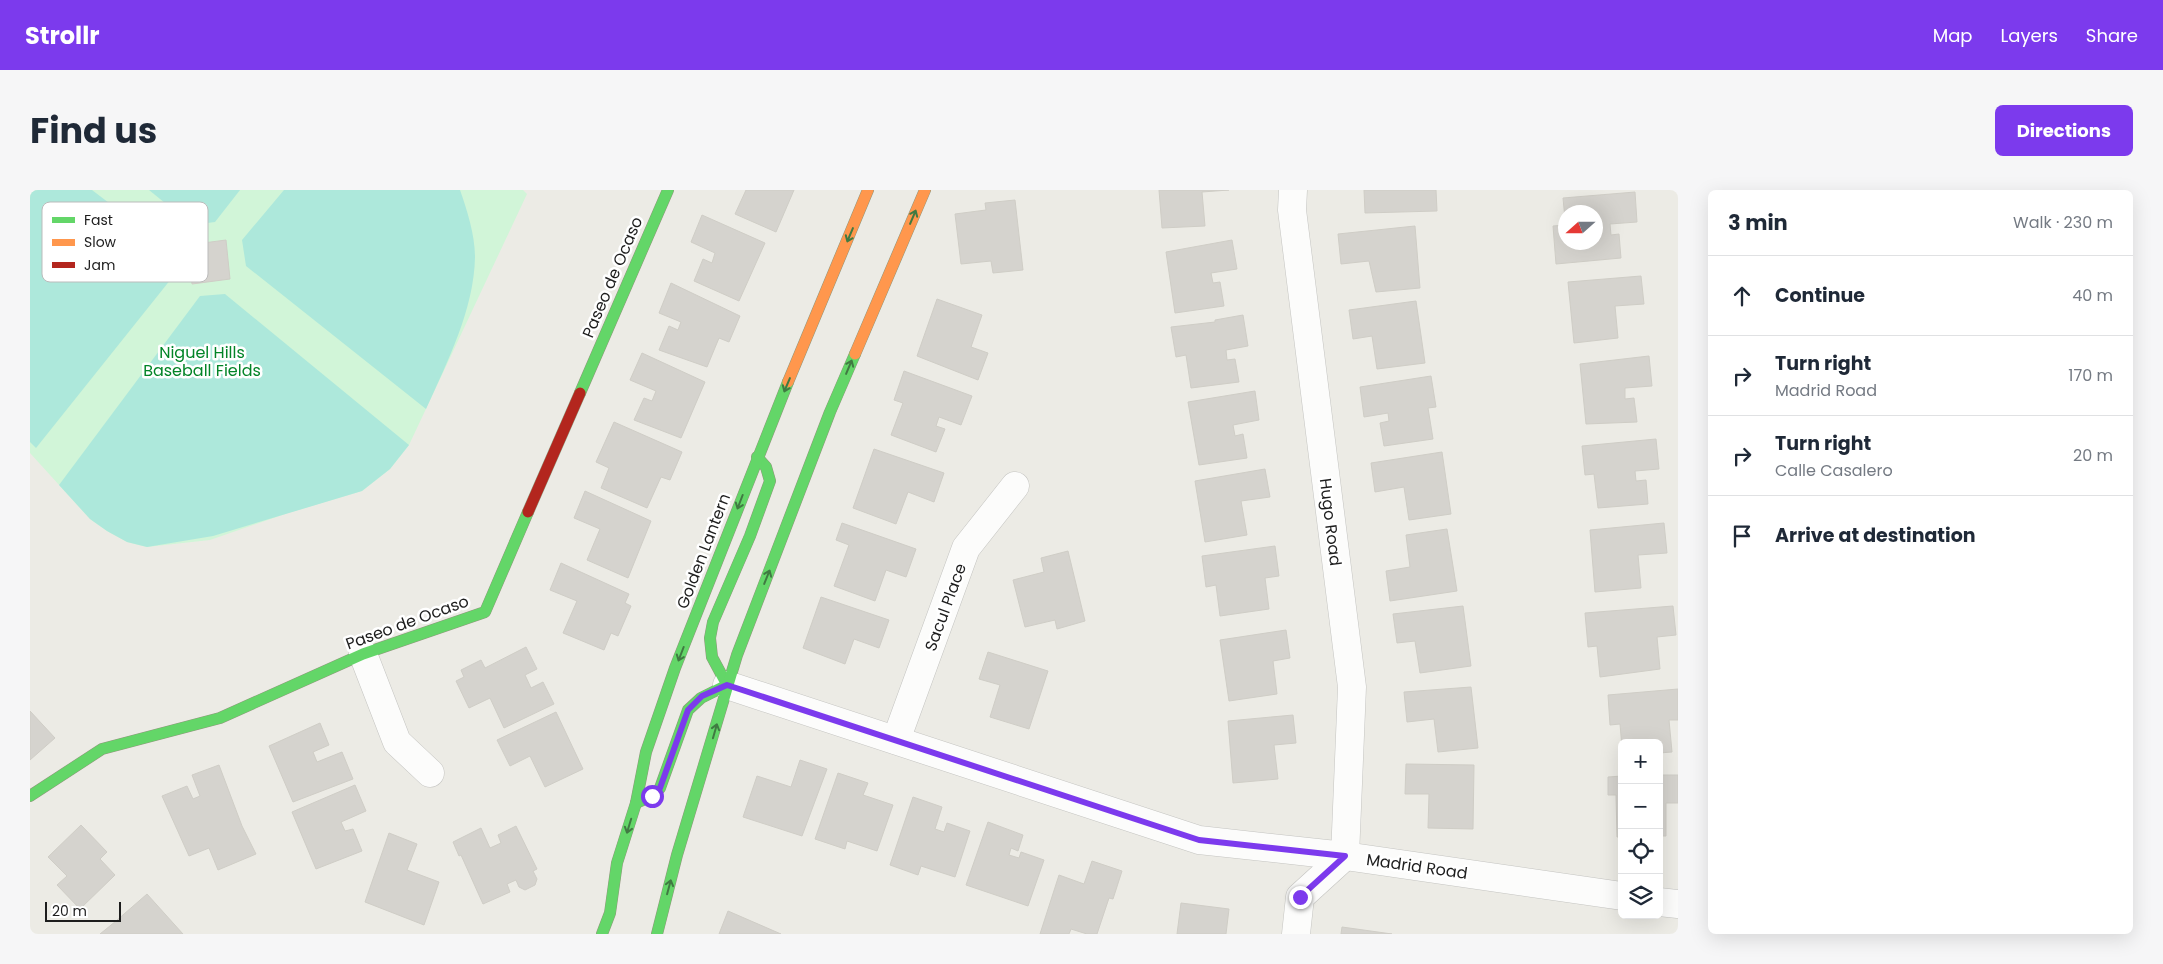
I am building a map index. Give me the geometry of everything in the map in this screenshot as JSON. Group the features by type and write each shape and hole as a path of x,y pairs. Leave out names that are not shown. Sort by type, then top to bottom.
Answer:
{"main road":[{"name":"Paseo de Ocaso","path":"30,796 102,749 220,718 363,654 484,612 668,190"},
{"name":"Golden Lantern","path":"602,934 610,913 617,863 636,803 646,752 675,668 758,457 868,190"},
{"path":"656,934 737,655 830,412 925,190"},
{"path":"727,685 712,657 710,638 713,622 750,536 770,481 766,467 758,457"},
{"path":"636,803 652,796 660,788 688,710 694,702 702,696 727,685"}],"street":[{"name":"Hugo Road","path":"1292,190 1293,220 1352,687 1345,856"},
{"name":"Sacul Place","path":"896,740 966,548 1015,486"},
{"path":"363,654 397,742 430,773"},
{"name":"Madrid Road","path":"727,685 1199,840 1345,856 1618,895"},
{"path":"1296,934 1300,897 1345,856"},
{"path":"1663,902 1678,904"}],"green space":[{"name":"Niguel Hills Baseball Fields","path":"30,190 523,190 527,194 409,445 390,469 362,491 288,513 210,540 147,547 127,542 90,519 30,453"},
{"path":"30,190 92,190 108,202 42,202 42,282 169,282 36,448 30,442"},
{"path":"149,190 240,190 215,222 208,223 208,202 164,202"},
{"path":"284,190 460,190 474,240 473,277 465,316 426,409 246,266 242,240"},
{"path":"225,294 409,445 390,469 362,491 213,536 147,547 127,542 90,519 59,485 200,296"}],"building":[{"path":"746,190 794,190 776,232 735,214"},
{"path":"1159,190 1229,190 1202,192 1205,226 1162,228"},
{"path":"1364,190 1436,190 1437,211 1365,213"},
{"path":"1635,192 1637,222 1610,224 1611,235 1619,234 1621,258 1556,264 1553,226 1558,226 1558,250 1603,250 1603,205 1564,205 1563,198"},
{"path":"1015,200 1023,270 993,273 991,261 961,264 955,214 986,210 985,203"},
{"path":"702,215 765,243 739,301 694,281 703,259 712,263 715,253 691,242"},
{"path":"1415,226 1420,288 1376,292 1369,261 1341,264 1338,234"},
{"path":"226,240 230,279 208,282 208,242"},
{"path":"1232,240 1237,269 1211,273 1213,283 1220,282 1224,306 1175,313 1166,252"},
{"path":"1641,276 1644,304 1615,306 1618,338 1574,343 1568,282"},
{"path":"671,283 740,316 729,342 719,338 707,367 659,350 669,326 678,330 681,322 659,313"},
{"path":"937,299 982,315 971,347 988,353 978,380 917,356"},
{"path":"1416,301 1425,363 1377,369 1372,336 1353,339 1349,310"},
{"path":"1243,315 1248,346 1226,350 1227,360 1235,359 1239,382 1191,388 1186,355 1176,357 1171,327 1215,322 1215,320"},
{"path":"642,353 705,382 681,438 634,420 644,398 652,401 656,391 630,380"},
{"path":"1649,356 1652,386 1625,388 1625,399 1634,398 1637,422 1586,424 1580,364"},
{"path":"904,371 972,396 961,425 939,417 936,426 945,429 936,452 891,435 903,403 894,400"},
{"path":"1431,376 1436,407 1428,408 1433,439 1384,446 1380,423 1389,421 1388,413 1364,417 1360,387"},
{"path":"1255,391 1259,420 1233,425 1235,436 1243,434 1247,458 1199,465 1188,402"},
{"path":"614,422 682,452 670,480 661,477 647,508 601,488 609,468 596,462"},
{"path":"1656,439 1659,469 1635,471 1636,481 1646,480 1648,504 1598,508 1594,474 1585,475 1582,446"},
{"path":"874,449 944,473 934,502 908,492 896,524 853,508"},
{"path":"1442,452 1451,514 1409,520 1404,487 1375,492 1371,463"},
{"path":"1265,469 1270,497 1241,501 1247,535 1205,542 1195,481"},
{"path":"585,491 651,521 628,578 587,560 600,529 574,518"},
{"path":"842,523 916,549 906,577 886,570 875,601 834,586 849,545 836,540"},
{"path":"1664,523 1667,553 1638,555 1641,588 1595,592 1590,530"},
{"path":"1447,529 1457,591 1390,601 1386,571 1410,567 1406,535"},
{"path":"1275,546 1279,576 1265,578 1269,609 1220,616 1216,585 1206,587 1202,556"},
{"path":"1068,551 1085,621 1057,629 1055,620 1025,627 1013,580 1044,572 1041,558"},
{"path":"561,563 629,594 625,603 631,606 618,636 611,633 604,650 563,633 577,601 550,590"},
{"path":"821,597 889,620 879,648 854,639 845,664 803,648"},
{"path":"1463,606 1471,666 1420,673 1415,641 1397,643 1393,614"},
{"path":"1673,606 1676,635 1657,637 1660,669 1600,677 1597,646 1588,647 1585,613"},
{"path":"1286,630 1290,658 1273,661 1277,694 1229,701 1220,640"},
{"path":"526,647 537,669 525,675 531,688 543,682 554,704 504,728 490,698 469,708 456,681 464,677 461,670 481,660 485,668"},
{"path":"988,652 1048,671 1029,729 990,717 1000,685 979,679"},
{"path":"1471,687 1478,748 1438,752 1434,719 1407,722 1404,692"},
{"path":"1678,689 1678,720 1669,720 1672,752 1663,753 1663,739 1621,739 1620,724 1610,725 1608,695"},
{"path":"30,711 55,738 30,760"},
{"path":"556,712 583,769 545,787 530,756 510,766 497,740"},
{"path":"1293,715 1296,743 1274,745 1278,779 1233,783 1228,721"},
{"path":"320,723 329,745 313,752 317,762 342,752 353,779 293,802 269,746"},
{"path":"800,760 827,769 802,836 743,817 757,776 791,787"},
{"path":"1406,764 1474,765 1473,829 1428,828 1429,794 1405,794"},
{"path":"219,765 242,826 256,854 218,870 209,848 189,856 162,796 187,786 193,799 200,796 192,775"},
{"path":"838,773 868,783 863,795 893,805 877,851 847,841 845,849 815,839"},
{"path":"1663,775 1678,775 1678,803 1666,803 1666,836 1663,836"},
{"path":"1618,776 1618,837 1616,795 1608,795 1608,777"},
{"path":"355,785 366,811 341,822 345,831 353,829 362,851 316,869 292,812"},
{"path":"913,797 942,807 935,829 944,832 947,823 970,831 955,877 921,866 918,875 890,865"},
{"path":"988,822 1023,835 1018,851 1011,848 1009,855 1019,858 1021,852 1044,860 1028,906 966,885"},
{"path":"81,825 107,852 100,859 115,875 80,909 57,885 67,876 48,857"},
{"path":"516,826 537,869 533,871 537,879 535,885 525,890 519,887 516,880 507,884 510,892 483,904 461,855 459,856 453,842 481,828 490,848 501,843 498,835"},
{"path":"389,833 417,844 407,870 439,882 424,925 365,902"},
{"path":"1092,861 1122,871 1113,899 1109,898 1097,934 1087,934 1071,929 1069,934 1040,934 1059,875 1084,884"},
{"path":"147,894 183,934 100,934 116,921"},
{"path":"1181,903 1229,909 1226,934 1177,934"},
{"path":"728,911 781,934 719,934"},
{"path":"1342,927 1392,934 1341,934"}],"traffic: fast":[{"path":"580,393 668,190"},
{"path":"657,934 677,855 737,655 830,412 855,354"},
{"path":"602,934 610,913 617,863 636,803 646,752 675,668 788,382"},
{"path":"636,803 652,796 660,788 688,710 701,698 727,685 712,657 710,638 713,622 750,536 770,481 766,467 757,457"},
{"path":"30,796 102,749 220,718 363,654 485,612 528,512"}],"traffic: slow":[{"path":"788,382 868,190"},
{"path":"855,354 925,190"}],"traffic: jam":[{"path":"528,512 580,393"}],"route":[{"path":"652,796 660,788 688,710 702,696 727,685 1199,840 1345,856 1300,897"}]}
